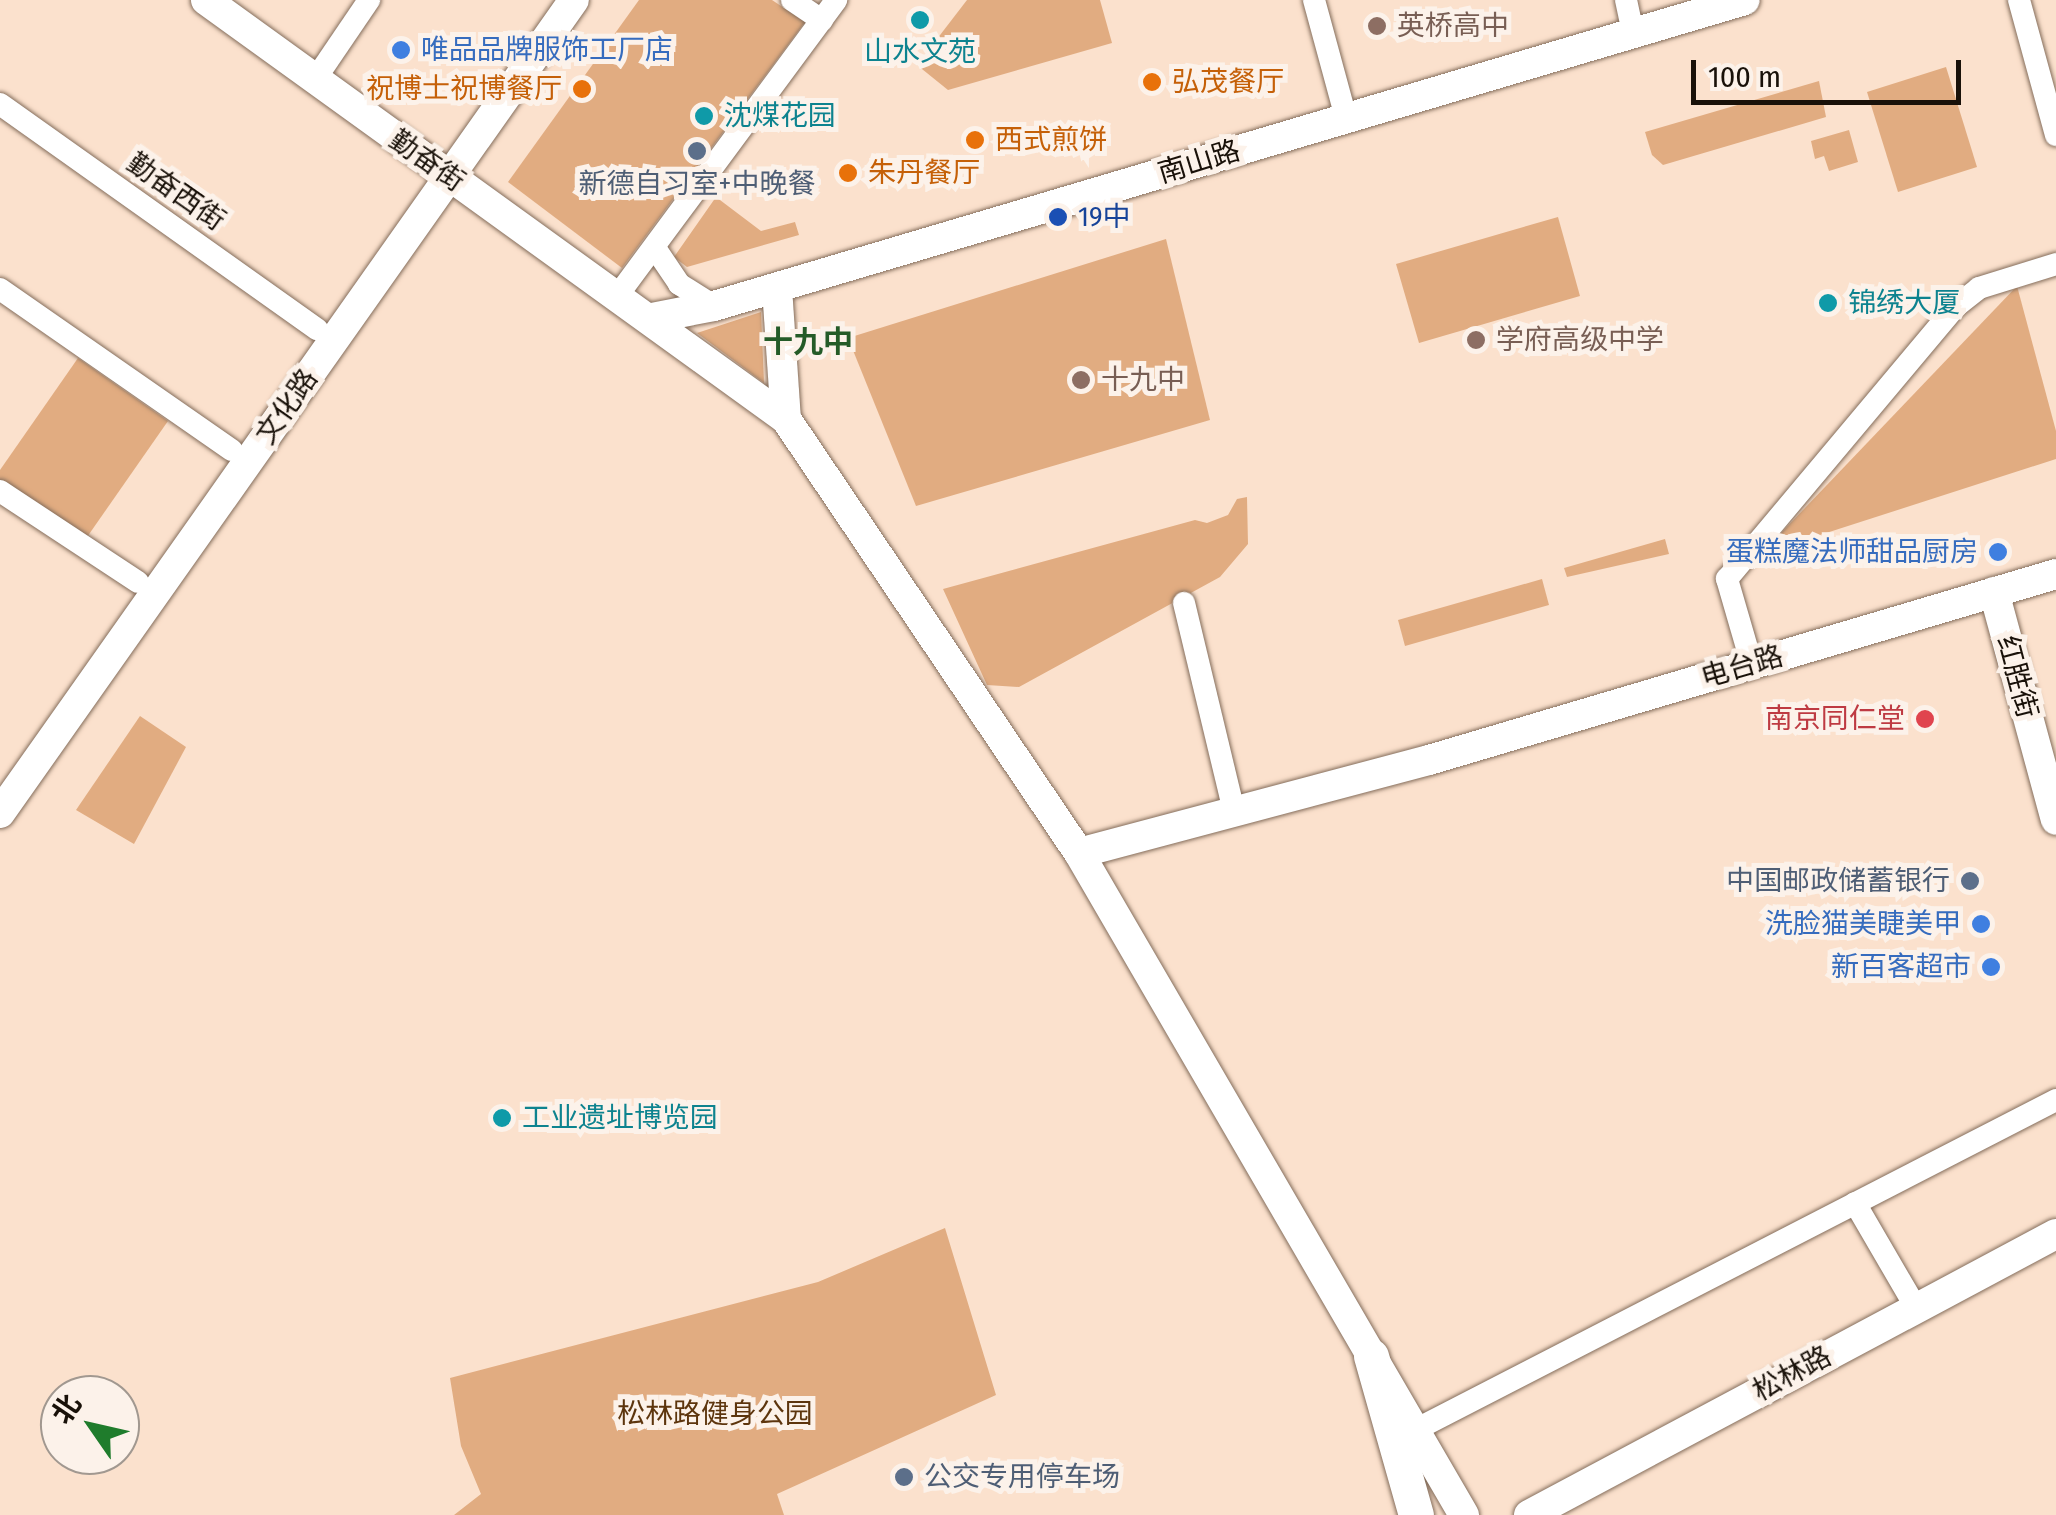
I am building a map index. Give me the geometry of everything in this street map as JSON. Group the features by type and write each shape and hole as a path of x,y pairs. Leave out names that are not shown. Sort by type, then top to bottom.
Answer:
{"main road":[{"path":"1371,1356 1416,1515"}],"street":[{"name":"勤奋街","path":"206,0 652,318 786,419"},
{"path":"314,80 369,0"},
{"name":"文化路","path":"0,813 441,171 549,0"},
{"name":"文化路","path":"0,778 317,329 574,0"},
{"path":"792,0 822,20"},
{"path":"618,295 657,251 836,0"},
{"path":"1314,0 1346,118"},
{"path":"1626,0 1633,33"},
{"name":"南山路","path":"652,318 776,288 1745,0"},
{"path":"2019,0 2056,136"},
{"name":"勤奋西街","path":"0,104 317,329"},
{"path":"657,251 679,284 714,306"},
{"path":"1752,665 1727,579 1956,307 1979,288 2056,264"},
{"path":"776,288 786,419 1079,852 1464,1515"},
{"path":"0,289 232,450"},
{"path":"0,490 138,582"},
{"name":"电台路","path":"1079,852 1428,760 2056,574"},
{"name":"红胜街","path":"1994,592 2056,820"},
{"path":"1184,603 1234,812"},
{"path":"1414,1430 2056,1100"},
{"path":"1855,1203 1916,1308"},
{"name":"松林路","path":"1529,1515 2056,1234"}],"green space":[{"path":"639,0 772,0 805,22 622,268 508,182"},
{"path":"967,0 1100,0 1112,43 948,90 917,65"},
{"path":"1946,67 1977,167 1898,192 1867,92"},
{"path":"1819,81 1826,117 1663,165 1652,155 1645,132"},
{"path":"1849,130 1858,162 1829,171 1824,156 1815,159 1811,141"},
{"path":"716,197 761,231 795,222 799,235 687,267 674,257"},
{"path":"1558,217 1580,296 1419,343 1396,264"},
{"path":"1166,239 1210,420 916,506 848,338"},
{"path":"2017,286 2056,431 2056,459 1761,554"},
{"path":"761,312 764,383 697,333"},
{"path":"78,358 168,421 85,540 0,480 0,470"},
{"path":"1247,497 1248,544 1220,577 1019,687 987,685 943,589 1195,520 1207,523 1228,515 1237,499"},
{"path":"1665,539 1669,554 1567,577 1564,568"},
{"path":"1542,579 1549,605 1405,646 1398,620"},
{"path":"140,716 186,747 134,844 76,810"},
{"name":"松林路健身公园","path":"945,1228 996,1395 777,1494 784,1515 454,1515 481,1494 461,1446 450,1378 818,1282"}],"place":[{"name":"山水文苑","path":"920,20"},
{"name":"英桥高中","path":"1377,26"},
{"name":"唯品品牌服饰工厂店","path":"401,50"},
{"name":"弘茂餐厅","path":"1152,82"},
{"name":"祝博士祝博餐厅","path":"582,89"},
{"name":"沈煤花园","path":"704,116"},
{"name":"西式煎饼","path":"975,140"},
{"name":"新德自习室+中晚餐","path":"697,151"},
{"name":"朱丹餐厅","path":"848,173"},
{"name":"19中","path":"1058,217"},
{"name":"锦绣大厦","path":"1828,303"},
{"name":"学府高级中学","path":"1476,340"},
{"name":"十九中","path":"1081,380"},
{"name":"蛋糕魔法师甜品厨房","path":"1998,552"},
{"name":"南京同仁堂","path":"1925,719"},
{"name":"中国邮政储蓄银行","path":"1970,881"},
{"name":"洗脸猫美睫美甲","path":"1981,924"},
{"name":"新百客超市","path":"1991,967"},
{"name":"工业遗址博览园","path":"502,1118"},
{"name":"公交专用停车场","path":"904,1477"}],"district":[{"name":"十九中","path":"808,342"}]}
